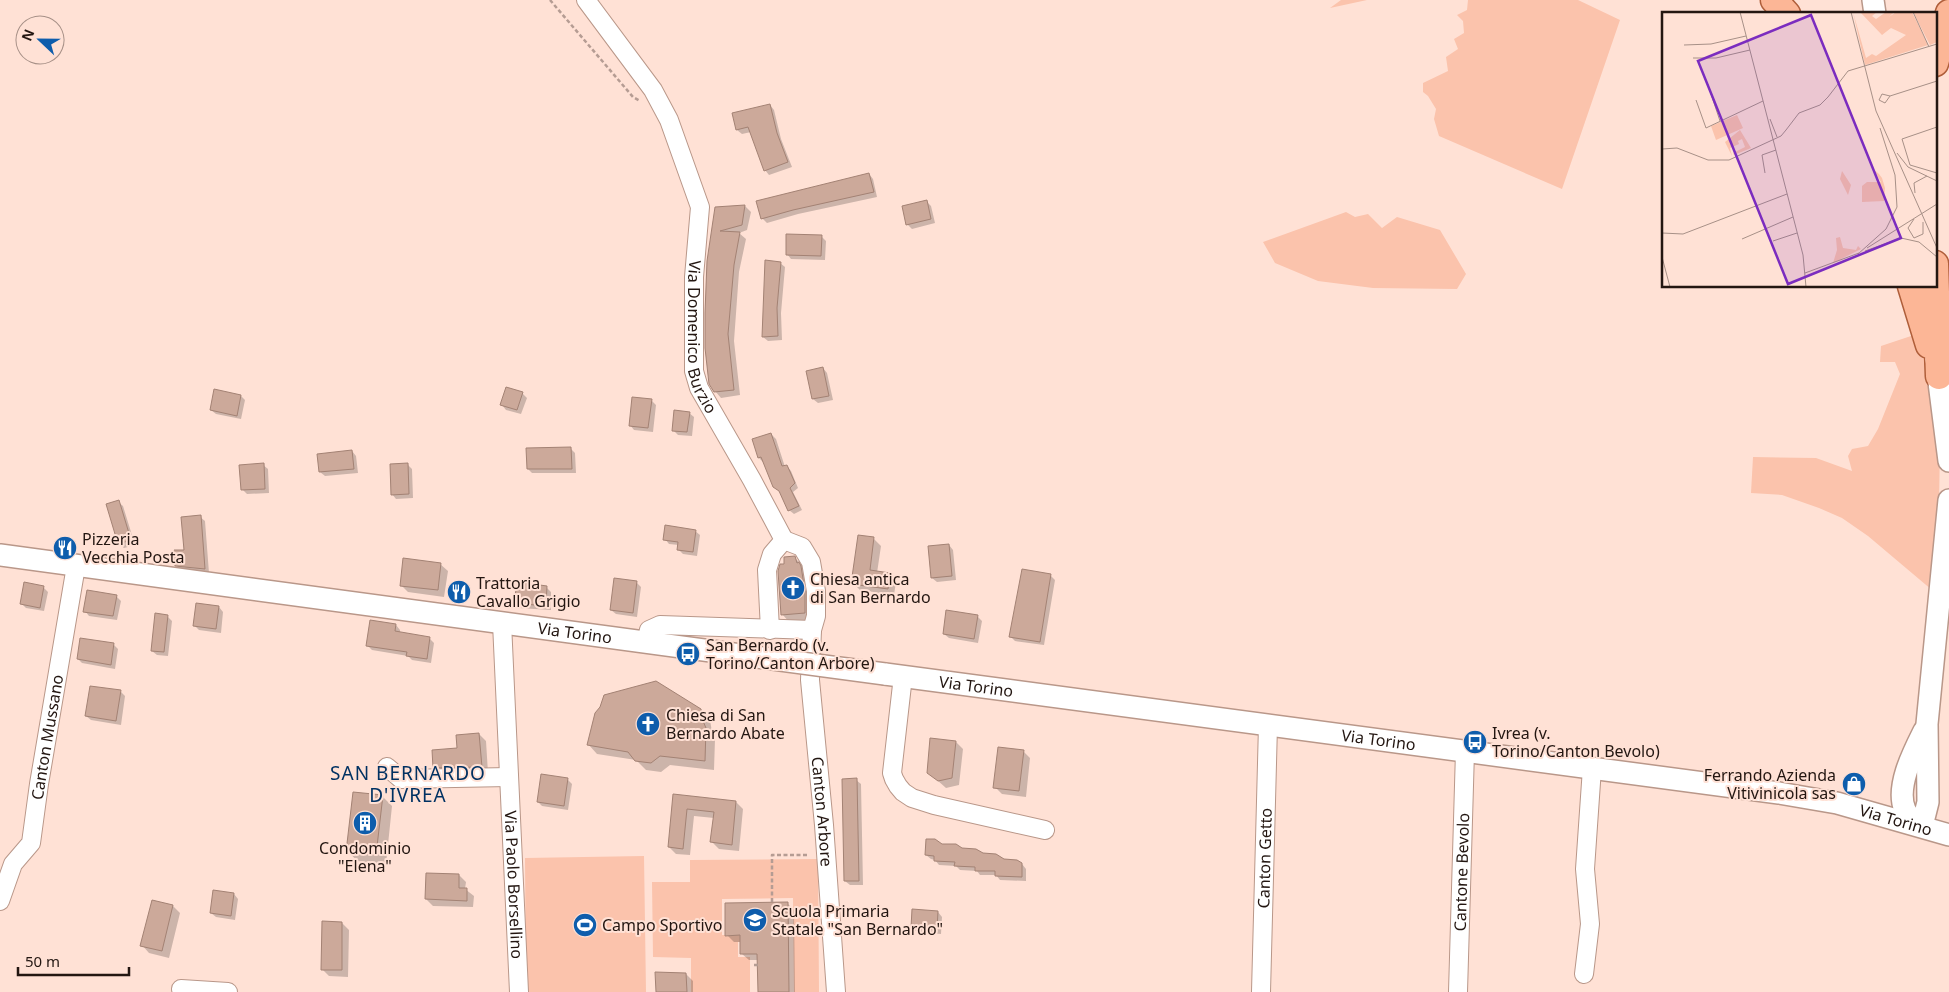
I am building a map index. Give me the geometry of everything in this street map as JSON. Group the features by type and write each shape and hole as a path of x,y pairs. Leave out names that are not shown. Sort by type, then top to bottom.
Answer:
{"main road":[{"path":"1774,0 1785,12"},
{"path":"1936,60 1949,14"},
{"path":"1912,288 1939,376"},
{"path":"1936,288 1939,376"}],"street":[{"name":"Via Domenico Burzio","path":"586,0 653,90 670,120 700,207 694,277 694,370 699,388 784,540"},
{"path":"1923,288 1939,376 1949,461"},
{"path":"1907,768 1902,800 1905,811 1912,820 1922,826 1928,794 1927,724 1949,500"},
{"path":"770,630 767,570 772,554 784,540"},
{"name":"Canton Arbore","path":"784,540 802,547 811,562 816,591 816,616 812,630 810,680 824,825 836,992"},
{"name":"Via Torino","path":"0,555 1779,793 1870,811 1949,836"},
{"name":"Canton Mussano","path":"0,902 13,864 32,843 39,784 76,566"},
{"name":"Via Paolo Borsellino","path":"502,623 519,992"},
{"path":"646,642 649,630 660,625 812,630"},
{"path":"894,675 892,773 903,792 912,798 934,805 1045,830"},
{"path":"1870,811 1893,793 1907,768 1927,724"},
{"name":"Canton Getto","path":"1261,992 1268,725"},
{"name":"Cantone Bevolo","path":"1458,992 1465,751"},
{"path":"387,767 401,779 509,777"},
{"path":"1584,974 1590,924 1585,869 1592,768"},
{"path":"181,989 228,992"}],"path":[{"path":"550,0 633,97 641,101"},
{"path":"772,902 772,855 810,855"}],"shaded area":[{"path":"1341,0 1367,0 1330,8"},
{"path":"1468,0 1578,0 1620,20 1562,189 1439,136 1434,119 1436,109 1428,96 1423,92 1423,83 1448,71 1446,57 1458,49 1454,39 1464,33 1463,21 1457,15 1467,10"},
{"path":"1346,212 1355,217 1368,214 1382,228 1397,217 1440,230 1466,274 1457,289 1373,288 1318,281 1275,263 1263,242"},
{"path":"1914,335 1929,370 1935,396 1938,424 1940,480 1932,590 1868,536 1842,518 1782,495 1751,493 1753,457 1816,458 1852,471 1848,456 1852,449 1868,446 1878,429 1900,374 1895,362 1880,362 1881,346"},
{"name":"Campo Sportivo","path":"644,856 646,992 526,992 525,858"},
{"name":"Scuola Primaria Statale \"San Bernardo\"","path":"818,859 819,992 794,992 793,898 722,899 722,935 752,935 752,941 738,942 738,957 750,957 750,992 691,992 691,958 653,957 652,882 690,882 690,860"}],"building":[{"path":"770,104 777,133 788,162 764,171 748,127 736,130 732,113"},
{"path":"869,173 874,192 761,219 756,201"},
{"path":"927,200 931,219 906,225 902,206"},
{"path":"745,205 742,225 720,231 740,232 734,265 728,334 734,390 714,392 709,384 705,348 705,313 707,261 715,207"},
{"path":"786,234 822,235 821,256 786,255"},
{"path":"765,260 781,262 777,308 778,336 762,337"},
{"path":"823,367 829,396 812,399 806,371"},
{"path":"506,387 523,392 517,410 500,405"},
{"path":"214,389 241,395 237,416 210,410"},
{"path":"632,397 652,399 648,428 629,426"},
{"path":"674,410 690,412 687,432 672,431"},
{"path":"771,433 782,466 787,465 795,483 790,488 799,506 788,511 779,491 773,487 761,457 758,458 752,439"},
{"path":"571,447 572,469 527,469 526,448"},
{"path":"352,450 354,469 319,472 317,454"},
{"path":"264,463 265,489 241,490 239,465"},
{"path":"408,463 409,494 391,495 390,464"},
{"path":"119,500 131,540 118,544 106,504"},
{"path":"201,515 205,569 175,566 174,550 184,550 181,517"},
{"path":"665,525 696,530 693,552 677,550 678,542 663,540"},
{"path":"858,535 874,537 870,570 890,573 888,589 851,584"},
{"path":"949,544 952,576 931,578 928,546"},
{"name":"Chiesa antica di San Bernardo","path":"795,556 797,563 799,562 801,566 805,592 805,613 781,615 778,571 780,564 784,564 784,557"},
{"path":"403,558 441,563 438,590 400,586"},
{"path":"1022,569 1051,574 1040,642 1009,637"},
{"path":"614,578 637,581 633,613 610,610"},
{"path":"24,582 44,586 40,608 20,604"},
{"path":"518,582 547,586 546,606 513,603"},
{"path":"87,590 117,595 113,616 83,612"},
{"path":"196,603 219,606 216,629 193,626"},
{"path":"946,610 978,615 974,639 943,634"},
{"path":"155,613 168,615 164,652 151,651"},
{"path":"370,620 396,624 395,631 430,637 427,659 406,656 407,652 366,646"},
{"path":"80,638 114,643 111,665 77,659"},
{"name":"Chiesa di San Bernardo Abate","path":"656,681 701,709 706,728 705,761 660,756 651,763 635,761 628,752 587,745 595,713 600,707 604,695"},
{"path":"90,686 121,690 116,721 85,716"},
{"path":"479,733 482,767 433,768 432,750 457,748 456,735"},
{"path":"930,738 956,741 952,778 938,781 927,773"},
{"path":"998,747 1024,750 1019,791 993,788"},
{"path":"541,774 568,778 564,806 537,802"},
{"path":"857,778 859,881 844,881 842,779"},
{"name":"Condominio \"Elena\"","path":"353,792 383,795 376,855 346,852"},
{"path":"673,794 736,801 732,845 710,842 714,812 687,809 683,849 668,847"},
{"path":"926,839 935,839 942,844 956,844 962,848 976,849 983,853 996,854 1004,859 1017,860 1022,863 1022,877 995,876 995,871 975,871 975,867 954,866 955,862 934,861 934,856 925,855"},
{"path":"426,873 459,874 459,888 467,888 467,901 425,899"},
{"path":"213,890 234,893 231,916 210,913"},
{"path":"152,900 173,905 162,951 140,946"},
{"path":"788,902 789,992 758,992 757,954 740,954 740,935 725,936 725,903"},
{"path":"912,909 938,911 937,930 911,928"},
{"path":"322,921 342,922 342,970 321,970"},
{"path":"655,972 686,973 687,992 656,992"}],"place":[{"name":"Pizzeria Vecchia Posta","path":"65,548"},
{"name":"Chiesa antica di San Bernardo","path":"793,588"},
{"name":"Trattoria Cavallo Grigio","path":"459,592"},
{"name":"San Bernardo (v. Torino/Canton Arbore)","path":"688,654"},
{"name":"Chiesa di San Bernardo Abate","path":"648,724"},
{"name":"Ivrea (v. Torino/Canton Bevolo)","path":"1475,742"},
{"name":"Ferrando Azienda Vitivinicola sas","path":"1854,784"},
{"name":"Condominio \"Elena\"","path":"365,823"},
{"name":"Scuola Primaria Statale \"San Bernardo\"","path":"755,920"},
{"name":"Campo Sportivo","path":"585,925"}],"district":[{"name":"SAN BERNARDO D'IVREA","path":"408,784"}]}
